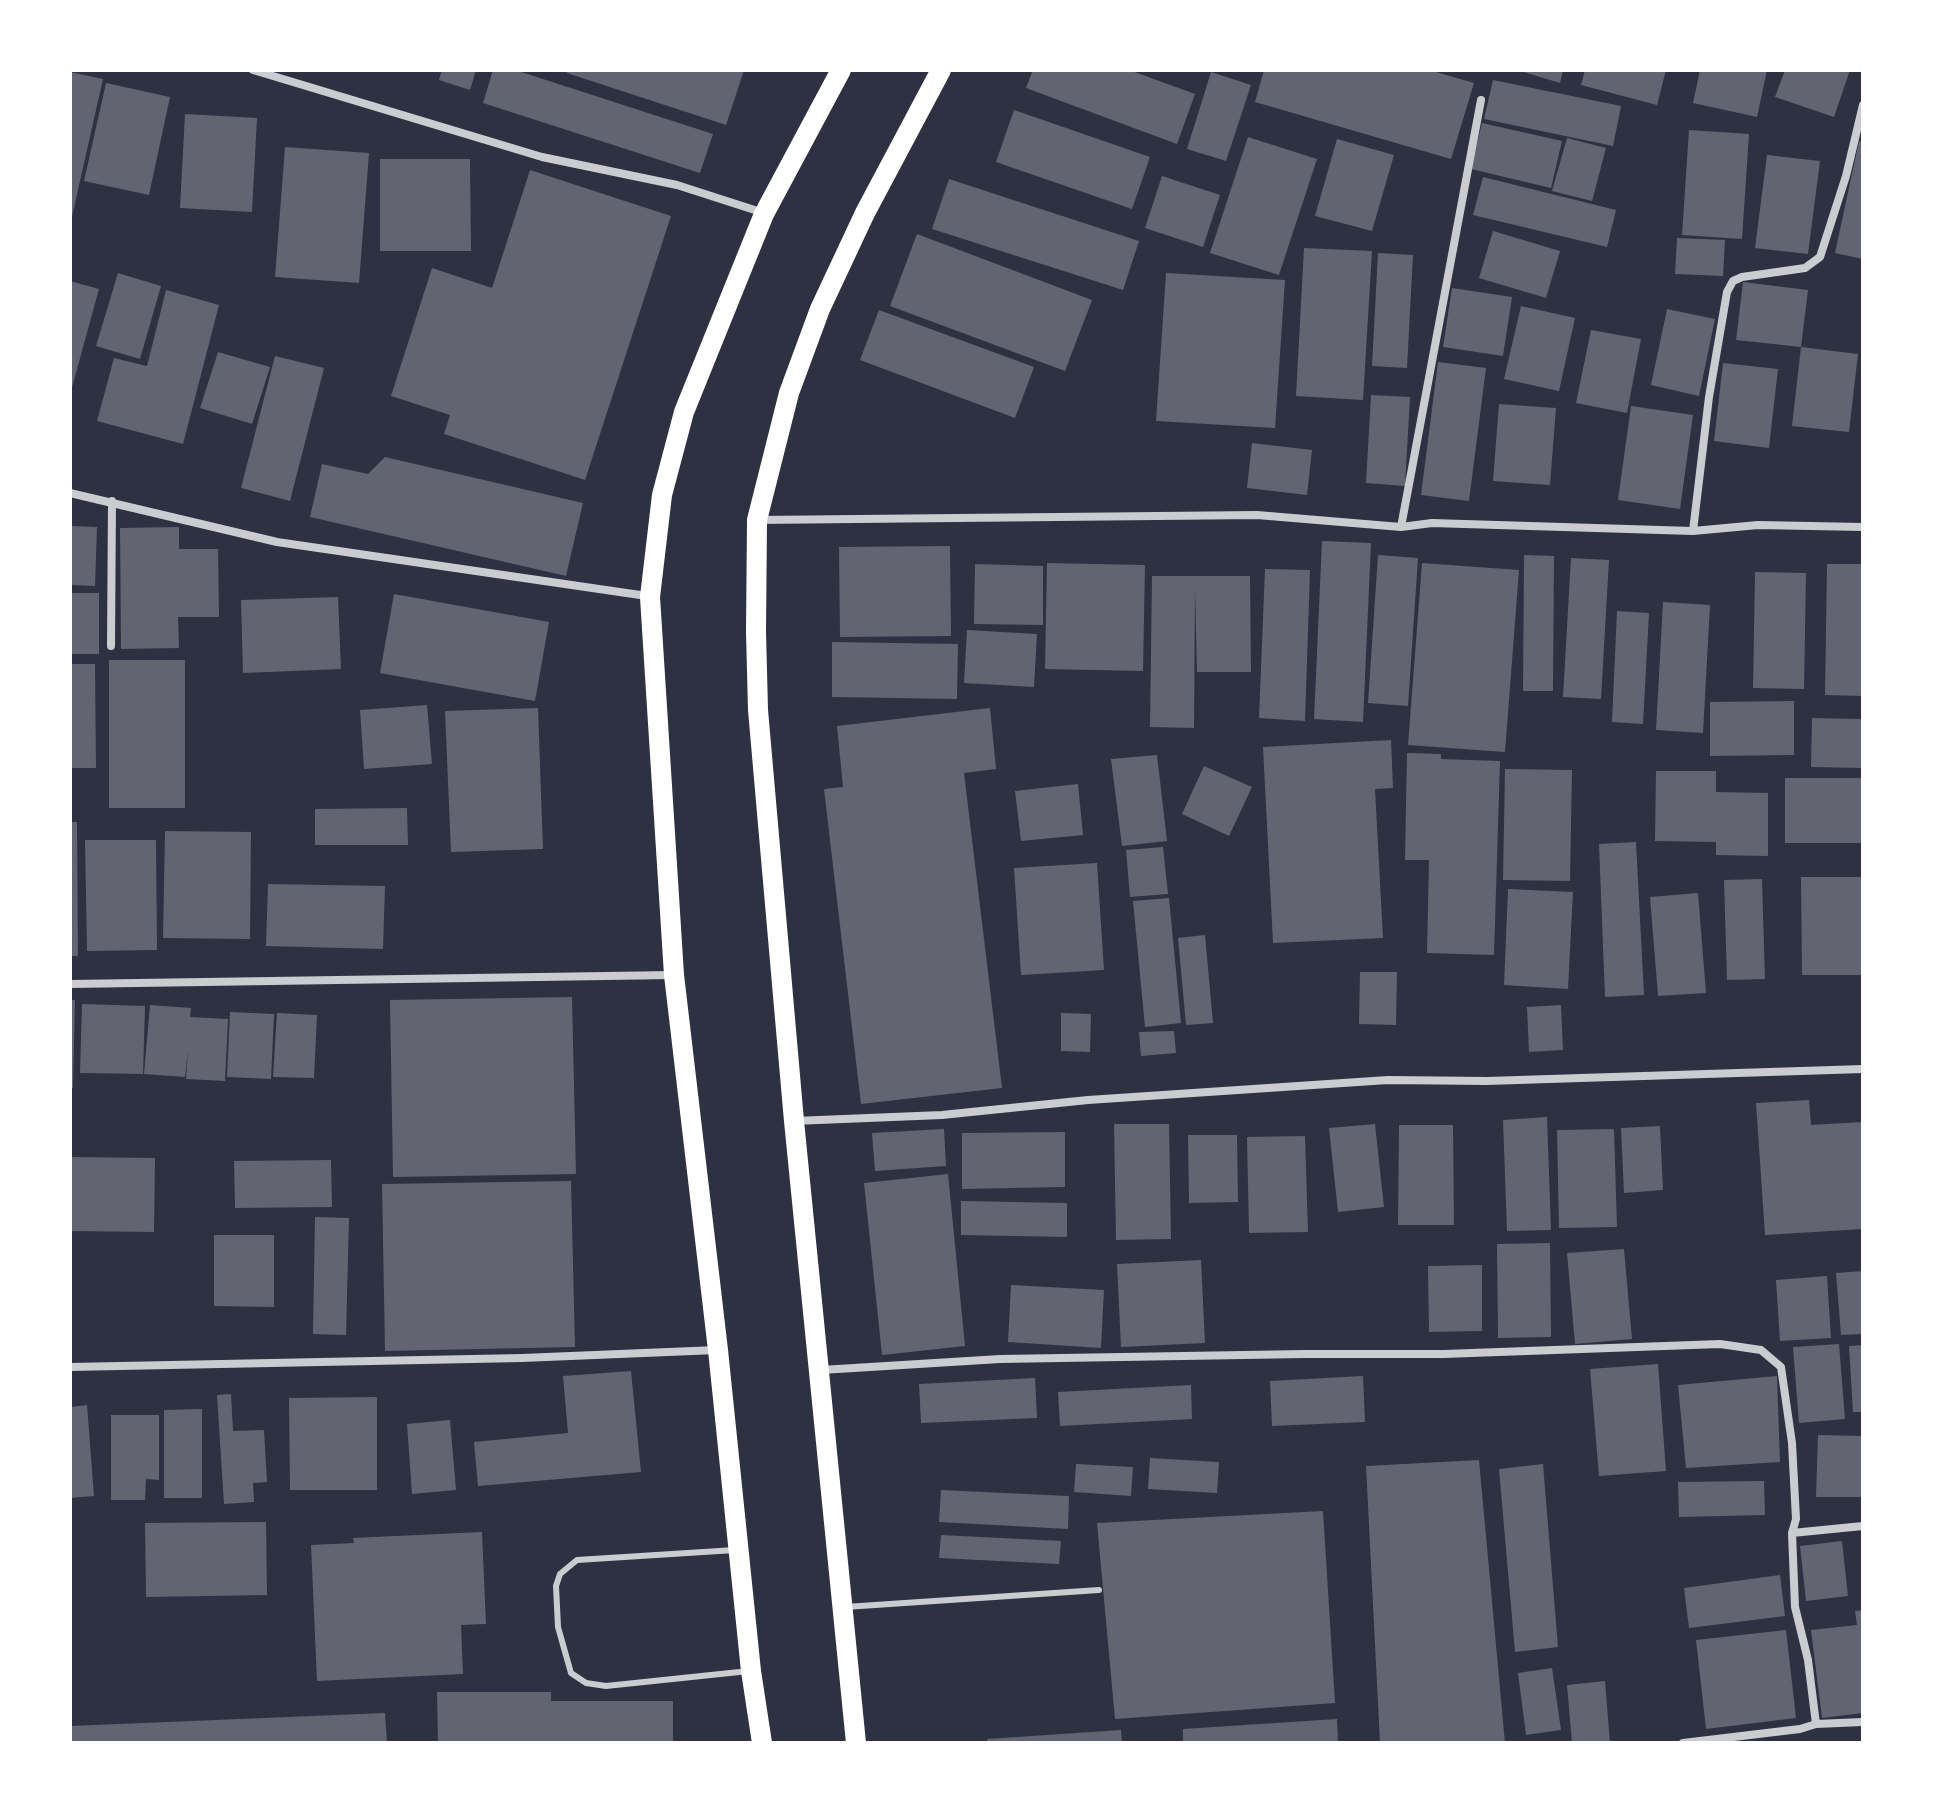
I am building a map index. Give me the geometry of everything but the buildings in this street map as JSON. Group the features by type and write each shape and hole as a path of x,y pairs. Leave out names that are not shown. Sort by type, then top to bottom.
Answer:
{"main road":[{"path":"762,1743 751,1671 718,1350 674,975 650,597 662,495 684,412 764,214 841,70"},
{"path":"856,1743 794,1121 758,710 757,520 789,393 820,309 865,213 941,70"}],"street":[{"path":"255,70 542,157 677,185 764,214"},
{"path":"1401,527 1481,100"},
{"path":"1693,531 1709,397 1727,292 1733,281 1742,277 1805,268 1820,257 1846,176 1863,105"},
{"path":"70,493 277,542 650,597"},
{"path":"111,646 112,501"},
{"path":"757,520 1257,515 1401,527 1432,523 1693,531 1758,525 1863,527"},
{"path":"70,984 674,975"},
{"path":"794,1121 942,1115 1073,1102 1388,1080 1487,1081 1863,1069"},
{"path":"820,1370 1000,1359 1444,1354 1720,1344 1761,1350 1781,1367 1792,1443 1796,1519 1792,1533 1795,1607 1808,1660 1816,1724"},
{"path":"70,1367 522,1358 718,1350"},
{"path":"1792,1533 1863,1526"},
{"path":"1683,1743 1800,1729 1816,1724 1863,1722"}],"lane":[{"path":"739,1550 577,1560 560,1574 555,1605 564,1655 571,1673 586,1683 606,1686 751,1671"},
{"path":"842,1607 1099,1590"}]}
